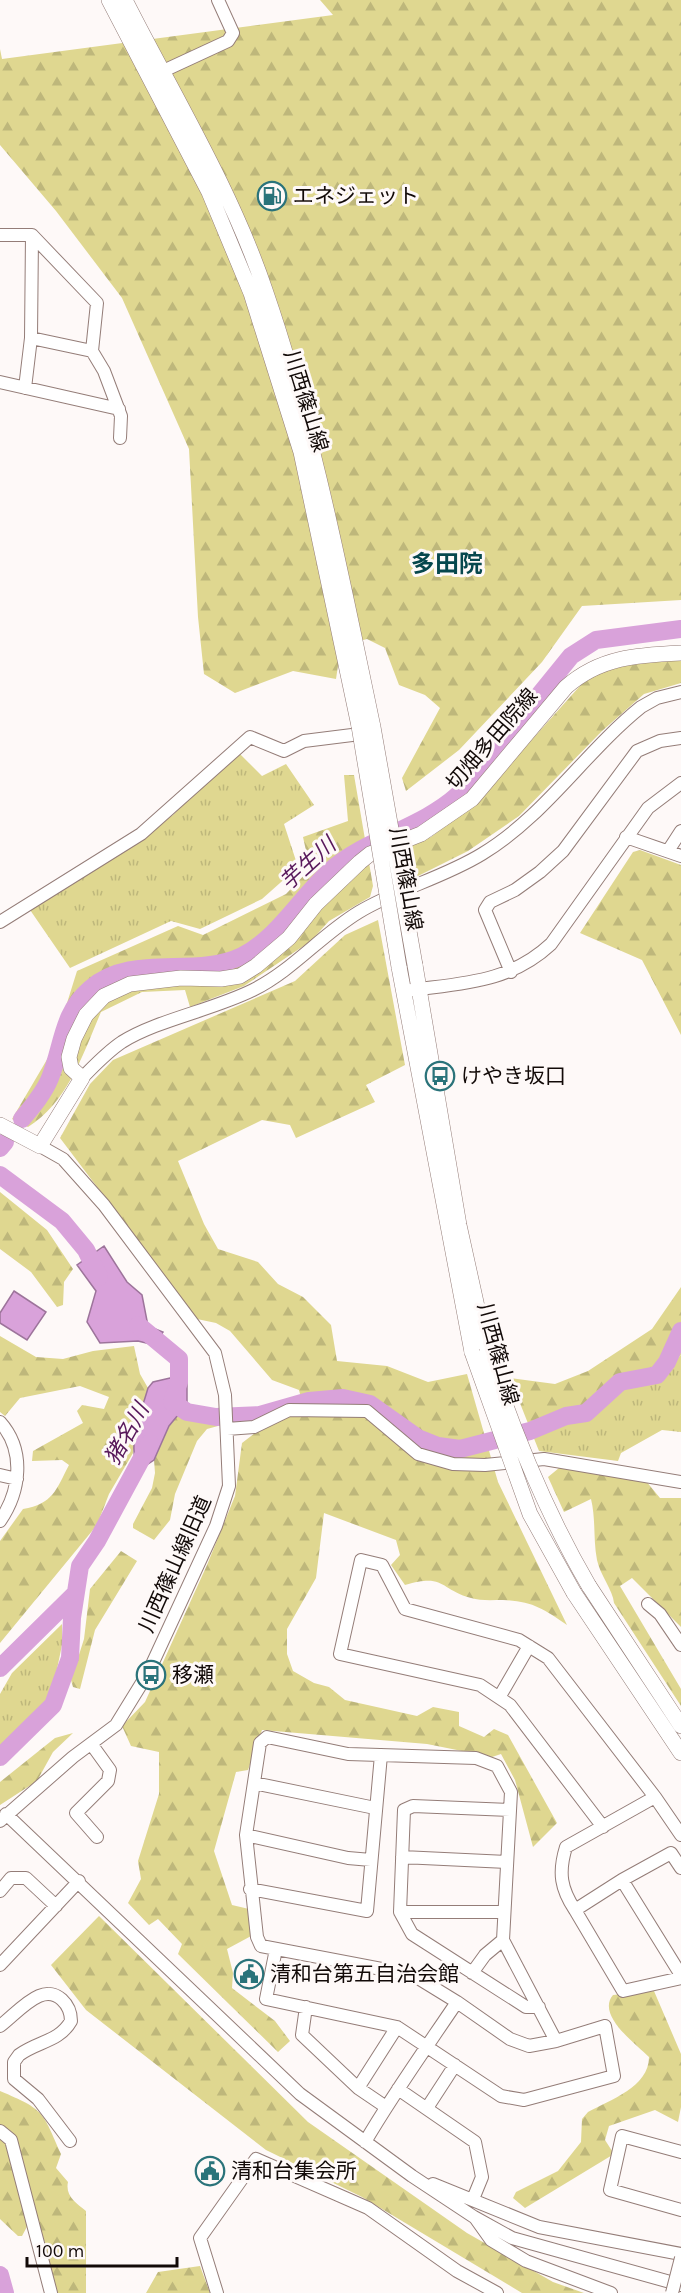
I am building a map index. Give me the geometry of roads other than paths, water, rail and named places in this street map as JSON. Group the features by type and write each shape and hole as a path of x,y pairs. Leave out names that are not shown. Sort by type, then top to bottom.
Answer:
{"main road":[{"name":"川西篠山線","path":"109,0 209,192 251,293 302,452 364,729"},
{"name":"川西篠山線","path":"125,0 232,207 265,288 298,395 322,489 412,990 440,1192 480,1352 530,1514 574,1593 681,1753"},
{"name":"切畑多田院線","path":"82,1078 71,1068 69,1057 74,1039 86,1015 104,996 130,984 181,978 221,979 240,976 276,951 316,904 370,854 421,834 472,799 566,687 581,673 606,662 632,655 681,653"},
{"path":"0,1125 40,1146 82,1078"},
{"name":"川西篠山線","path":"480,1352 537,1489 589,1586 681,1726"}],"street":[{"path":"161,72 228,41 233,33 218,0"},
{"path":"0,235 32,235 97,303 92,351 104,371 118,410 120,438"},
{"path":"25,388 31,338 32,235"},
{"path":"31,338 92,351"},
{"path":"0,382 118,410"},
{"path":"82,1078 103,1056 124,1041 234,1000 257,988 290,967 341,923 456,869 483,853 514,833 586,762 624,720 657,698 681,692"},
{"path":"0,922 141,834 250,737 284,751 304,741 364,729"},
{"path":"511,972 485,910 490,902 515,890 563,851 637,751 660,741 681,738"},
{"path":"412,990 511,972 532,962 551,944 648,808 681,783"},
{"path":"668,851 681,831"},
{"path":"626,837 681,856"},
{"name":"川西篠山線旧道","path":"3,1818 116,1725 148,1673 216,1526 229,1486 225,1395 215,1353 104,1205 63,1159 40,1146"},
{"path":"226,1421 254,1427 289,1410 367,1411 418,1454 453,1464 485,1465 544,1459 681,1482"},
{"path":"0,1422 13,1445 18,1461 14,1496 0,1521"},
{"path":"0,1475 17,1479"},
{"path":"603,1827 510,1705 500,1696 480,1685 340,1654 361,1560 382,1565 405,1609 519,1640 548,1658 655,1797 681,1835"},
{"path":"648,1604 660,1614 681,1645"},
{"path":"500,1696 529,1646"},
{"path":"276,1949 266,1999 397,2027 501,2096 524,2100 614,2076 605,2026 556,2041 529,2046 510,2039 413,1975 261,1946 256,1937 246,1835 260,1743 267,1737 348,1754 476,1758 497,1766 511,1792 503,1940 556,2041"},
{"path":"92,1745 110,1770 108,1781 76,1813 98,1838"},
{"path":"250,1889 367,1911 381,1755"},
{"path":"254,1783 375,1808"},
{"path":"622,1880 681,1977 623,1991 563,1891 566,1847 655,1797"},
{"path":"510,1810 413,1806 405,1810 400,1912 412,1934 526,2007 539,2007"},
{"path":"3,1818 79,1881 300,2094 412,2176 474,2217 512,2238 681,2285"},
{"path":"246,1835 348,1858 371,1860"},
{"path":"575,1910 676,1850 681,1868"},
{"path":"402,1857 507,1862"},
{"path":"0,1891 11,1878 26,1878 56,1906"},
{"path":"0,1965 79,1881"},
{"path":"400,1912 504,1912"},
{"path":"472,1973 484,1955 503,1940"},
{"path":"0,2026 39,1996 56,1995 69,2008 71,2021 65,2031 57,2038 19,2055 13,2072 15,2079 44,2106 70,2141"},
{"path":"365,2142 457,2002"},
{"path":"306,2007 302,2035 358,2088 386,2107"},
{"path":"358,2088 397,2027"},
{"path":"427,2108 455,2065"},
{"path":"398,2089 475,2142 482,2177 473,2199"},
{"path":"0,2131 11,2140 51,2293"},
{"path":"681,2152 622,2136 610,2190 681,2210"},
{"path":"217,2293 200,2238 256,2159 368,2208 457,2271 497,2293"},
{"path":"412,2176 539,2227 681,2256 672,2293"},
{"path":"474,2217 490,2240 526,2261 611,2293"}],"waterway":[{"name":"芋生川","path":"22,1119 38,1100 47,1084 68,1019 81,998 90,989 107,978 125,971 204,966 223,963 242,956 267,939 330,871 360,850 427,817 458,795 571,656 596,640 681,629"},
{"name":"芋生川","path":"0,1148 5,1142"},
{"name":"猪名川","path":"0,1175 62,1221 86,1250 99,1277"},
{"name":"猪名川","path":"138,1325 179,1359 179,1382 172,1401"},
{"path":"172,1402 187,1412 216,1417 260,1415 309,1401 343,1398 370,1404 418,1438 438,1446 460,1449 530,1431 566,1416 586,1413 620,1382 657,1375 667,1362 681,1331"},
{"name":"猪名川","path":"0,1757 53,1705 70,1658 72,1618 80,1566 97,1541 150,1443"},
{"path":"0,1668 74,1595"},
{"name":"猪名川","path":"0,2275 5,2293"}],"place":[{"name":"エネジェット","path":"272,196"},
{"name":"けやき坂口","path":"440,1076"},
{"name":"移瀬","path":"151,1675"},
{"name":"清和台第五自治会館","path":"249,1974"},
{"name":"清和台集会所","path":"210,2171"}],"district":[{"name":"多田院","path":"447,564"}]}
